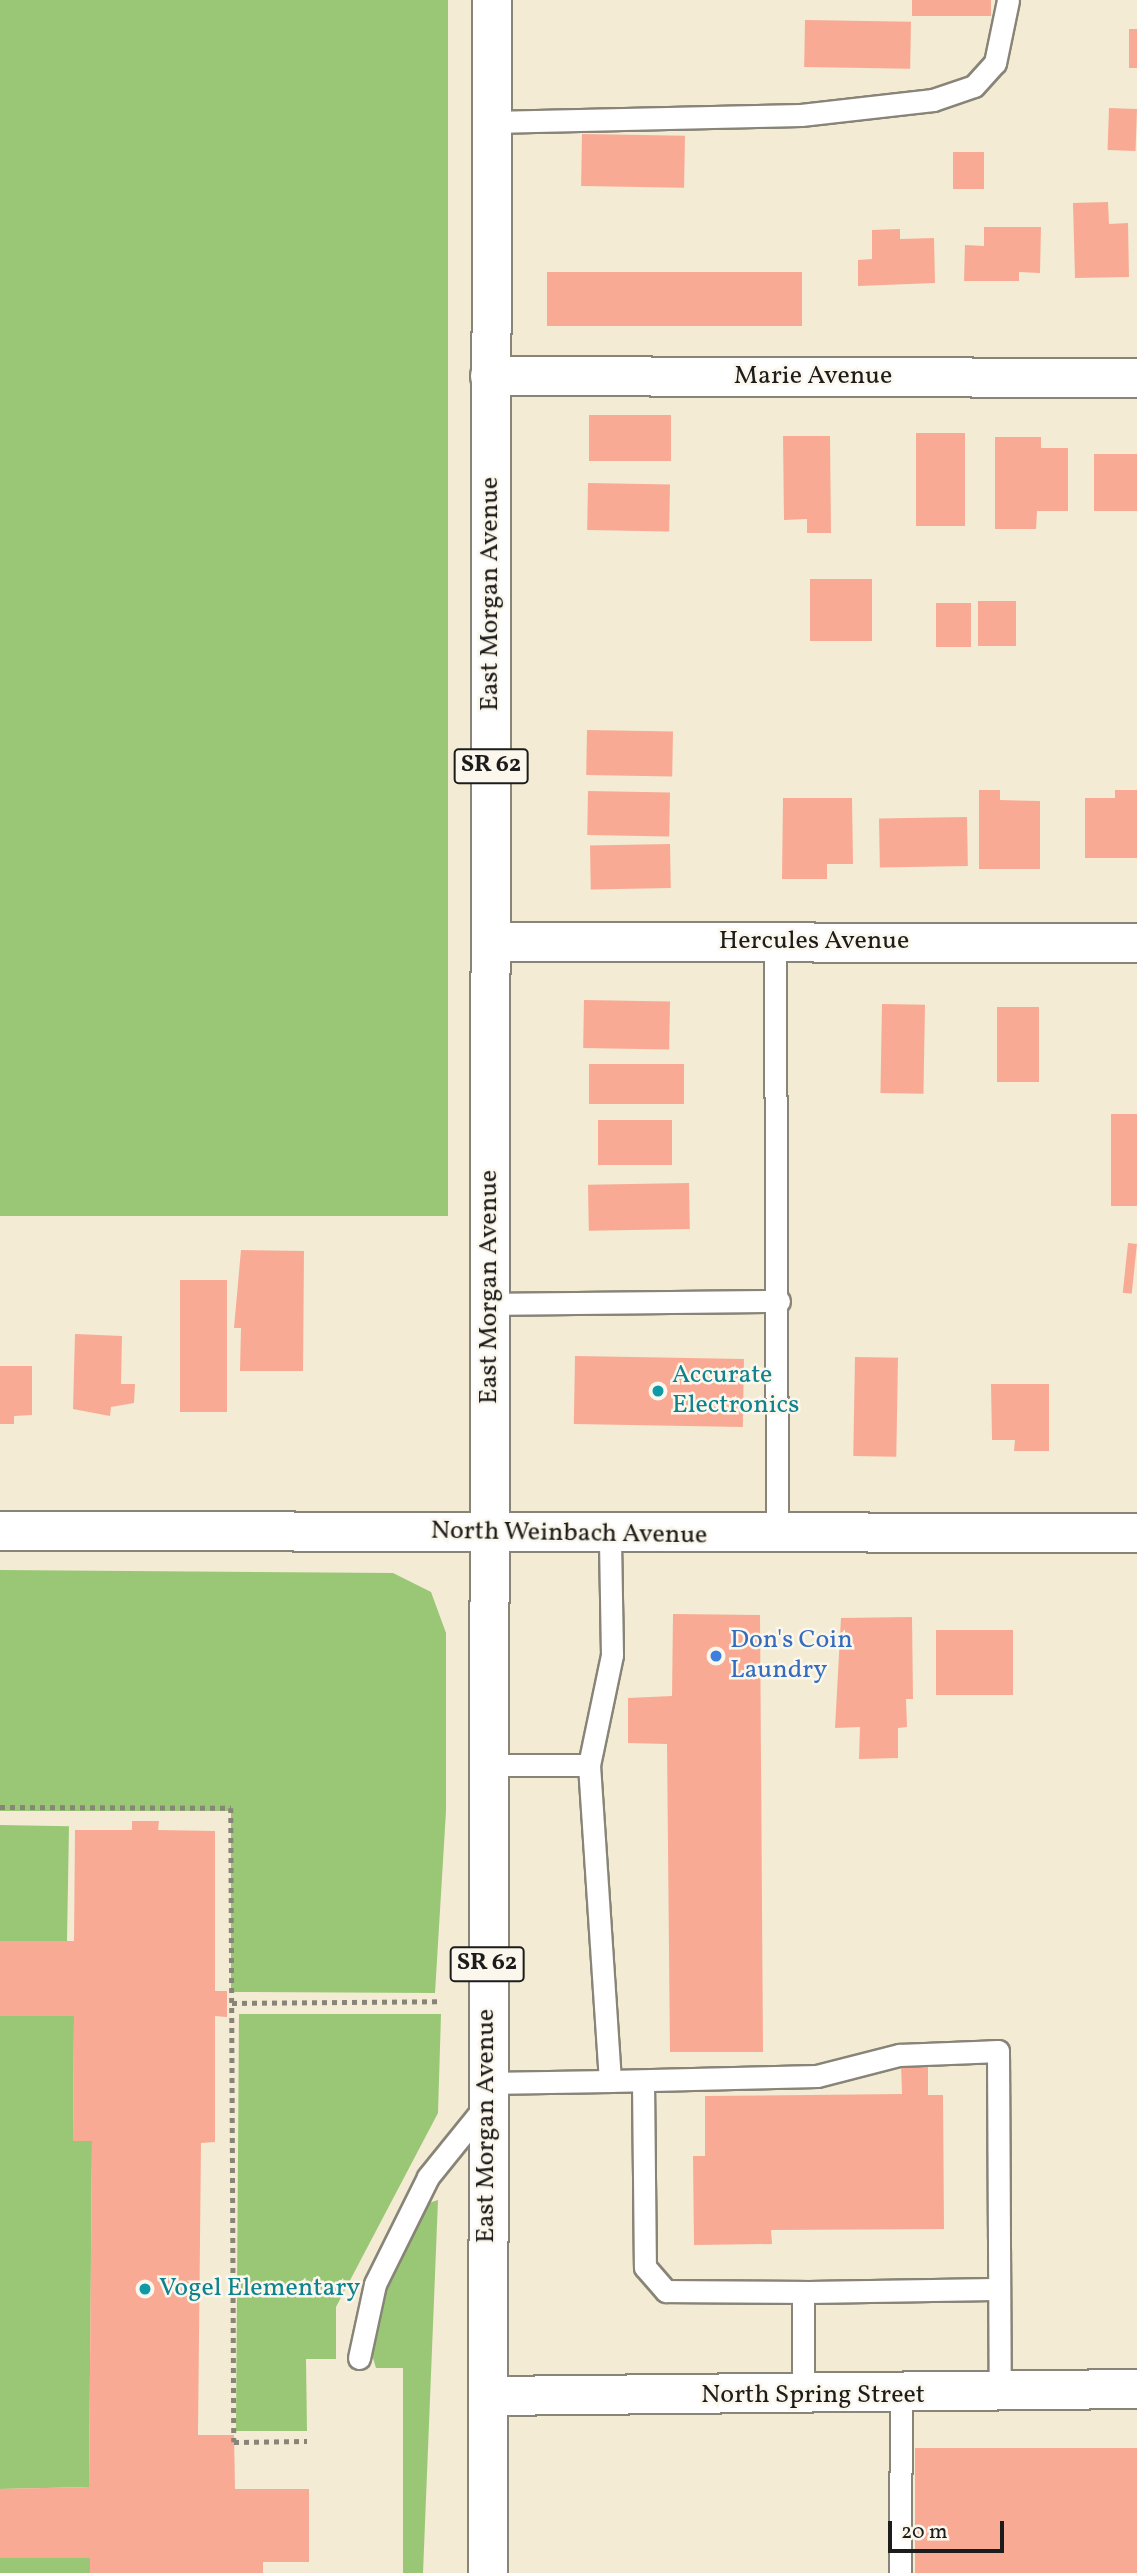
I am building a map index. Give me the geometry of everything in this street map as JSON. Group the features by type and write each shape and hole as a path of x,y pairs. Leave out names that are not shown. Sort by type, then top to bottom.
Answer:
{"main road":[{"name":"East Morgan Avenue","path":"488,2573 486,2094 491,1304 492,0"},
{"name":"Marie Avenue","path":"490,376 1137,377"},
{"name":"Hercules Avenue","path":"492,942 1137,943"},
{"name":"North Weinbach Avenue","path":"0,1531 488,1531 777,1536 1137,1533"},
{"name":"North Spring Street","path":"489,2396 901,2396 1137,2389"}],"lane":[{"path":"491,122 802,115 933,100 974,86 995,63 1008,0"},
{"path":"775,942 779,1301 777,1536"},
{"path":"491,1304 779,1301"},
{"path":"610,1535 612,1655 589,1765 610,2081"},
{"path":"487,1765 589,1765"},
{"path":"359,2358 375,2284 428,2177 486,2094 610,2081 817,2076 899,2055 998,2051 1000,2393"},
{"path":"643,2081 645,2267 666,2291 999,2289"},
{"path":"803,2292 803,2396"},
{"path":"900,2573 901,2396"}],"path":[{"path":"0,1807 231,1808 234,2442 307,2441"},
{"path":"232,2003 441,2001"}],"green space":[{"path":"0,0 448,0 448,1216 0,1216"},
{"path":"0,1570 393,1573 431,1592 446,1633 446,1811 435,1993 231,1992 231,1811 0,1811"},
{"path":"0,1825 69,1826 67,1945 0,1944"},
{"path":"239,2014 441,2014 438,2113 336,2307 336,2359 306,2359 307,2431 236,2431"},
{"path":"0,2016 74,2016 73,2140 92,2141 89,2487 0,2489"},
{"path":"438,2200 423,2573 403,2573 403,2368 376,2368 369,2345 374,2318 426,2204"},
{"path":"0,2558 90,2558 90,2573 0,2573"}],"building":[{"path":"912,0 991,0 991,16 912,16"},
{"path":"805,20 911,22 910,69 804,67"},
{"path":"1129,29 1137,29 1137,68 1129,68"},
{"path":"1109,108 1137,109 1136,151 1108,150"},
{"path":"582,134 685,136 684,188 581,186"},
{"path":"953,152 984,152 984,189 953,189"},
{"path":"1108,202 1109,224 1128,223 1129,277 1075,278 1073,203"},
{"path":"984,227 1041,227 1040,273 1019,272 1019,281 964,281 965,245 984,246"},
{"path":"900,229 900,239 934,238 935,283 858,286 858,260 872,259 872,230"},
{"path":"547,272 802,272 802,326 547,326"},
{"path":"589,415 671,415 671,461 589,461"},
{"path":"916,433 965,433 965,526 916,526"},
{"path":"783,436 830,436 831,533 807,533 807,519 784,520"},
{"path":"995,437 1041,437 1041,448 1068,448 1068,511 1037,511 1036,529 995,529"},
{"path":"1094,454 1137,454 1137,511 1094,511"},
{"path":"588,483 670,484 669,531 587,530"},
{"path":"810,579 872,579 872,641 810,641"},
{"path":"978,601 1016,601 1016,646 978,646"},
{"path":"936,603 971,603 971,647 936,647"},
{"path":"587,730 673,732 672,776 586,775"},
{"path":"979,790 1000,790 1000,800 1040,801 1040,869 979,869"},
{"path":"1115,790 1137,790 1137,858 1085,858 1085,798 1115,798"},
{"path":"588,791 670,792 669,836 587,835"},
{"path":"783,798 852,798 853,864 827,864 827,879 782,879"},
{"path":"967,817 968,866 880,868 879,819"},
{"path":"670,844 671,888 591,889 590,845"},
{"path":"584,1000 670,1002 669,1049 583,1048"},
{"path":"882,1004 925,1005 923,1094 880,1093"},
{"path":"997,1007 1039,1007 1039,1082 997,1082"},
{"path":"589,1064 684,1064 684,1104 589,1104"},
{"path":"1111,1114 1137,1114 1137,1206 1111,1206"},
{"path":"598,1120 672,1120 672,1165 598,1165"},
{"path":"689,1183 690,1229 589,1231 588,1185"},
{"path":"1128,1243 1137,1244 1132,1294 1123,1293"},
{"path":"241,1250 304,1251 303,1371 240,1371 241,1328 234,1328"},
{"path":"180,1280 227,1280 227,1412 180,1412"},
{"path":"75,1334 122,1336 121,1384 135,1384 134,1403 111,1407 110,1416 73,1409"},
{"name":"Accurate Electronics","path":"575,1356 744,1359 743,1427 574,1424"},
{"path":"855,1357 898,1358 896,1457 853,1456"},
{"path":"0,1366 32,1366 32,1415 14,1416 14,1424 0,1424"},
{"path":"991,1384 1049,1384 1049,1451 1014,1451 1015,1440 992,1440"},
{"path":"673,1614 760,1615 763,2052 670,2052 667,1744 628,1743 628,1698 672,1696"},
{"path":"912,1617 913,1699 906,1699 907,1727 898,1728 898,1758 859,1759 860,1727 835,1728 841,1618"},
{"path":"936,1630 1013,1630 1013,1695 936,1695"},
{"name":"Vogel Elementary","path":"132,1821 159,1821 158,1830 215,1831 215,1991 227,1991 227,2017 215,2016 215,2142 201,2143 198,2435 234,2435 235,2489 309,2489 309,2562 263,2562 263,2573 90,2573 90,2558 0,2558 0,2489 89,2487 92,2141 73,2141 74,2016 0,2016 0,1941 74,1941 75,1830 132,1830"},
{"path":"928,2062 928,2095 943,2095 944,2229 771,2230 772,2244 694,2245 693,2156 705,2156 705,2096 902,2094 901,2063"},
{"path":"915,2448 1137,2448 1137,2573 915,2573"}],"place":[{"name":"Accurate Electronics","path":"658,1391"},
{"name":"Don's Coin Laundry","path":"716,1656"},
{"name":"Vogel Elementary","path":"145,2289"}]}
